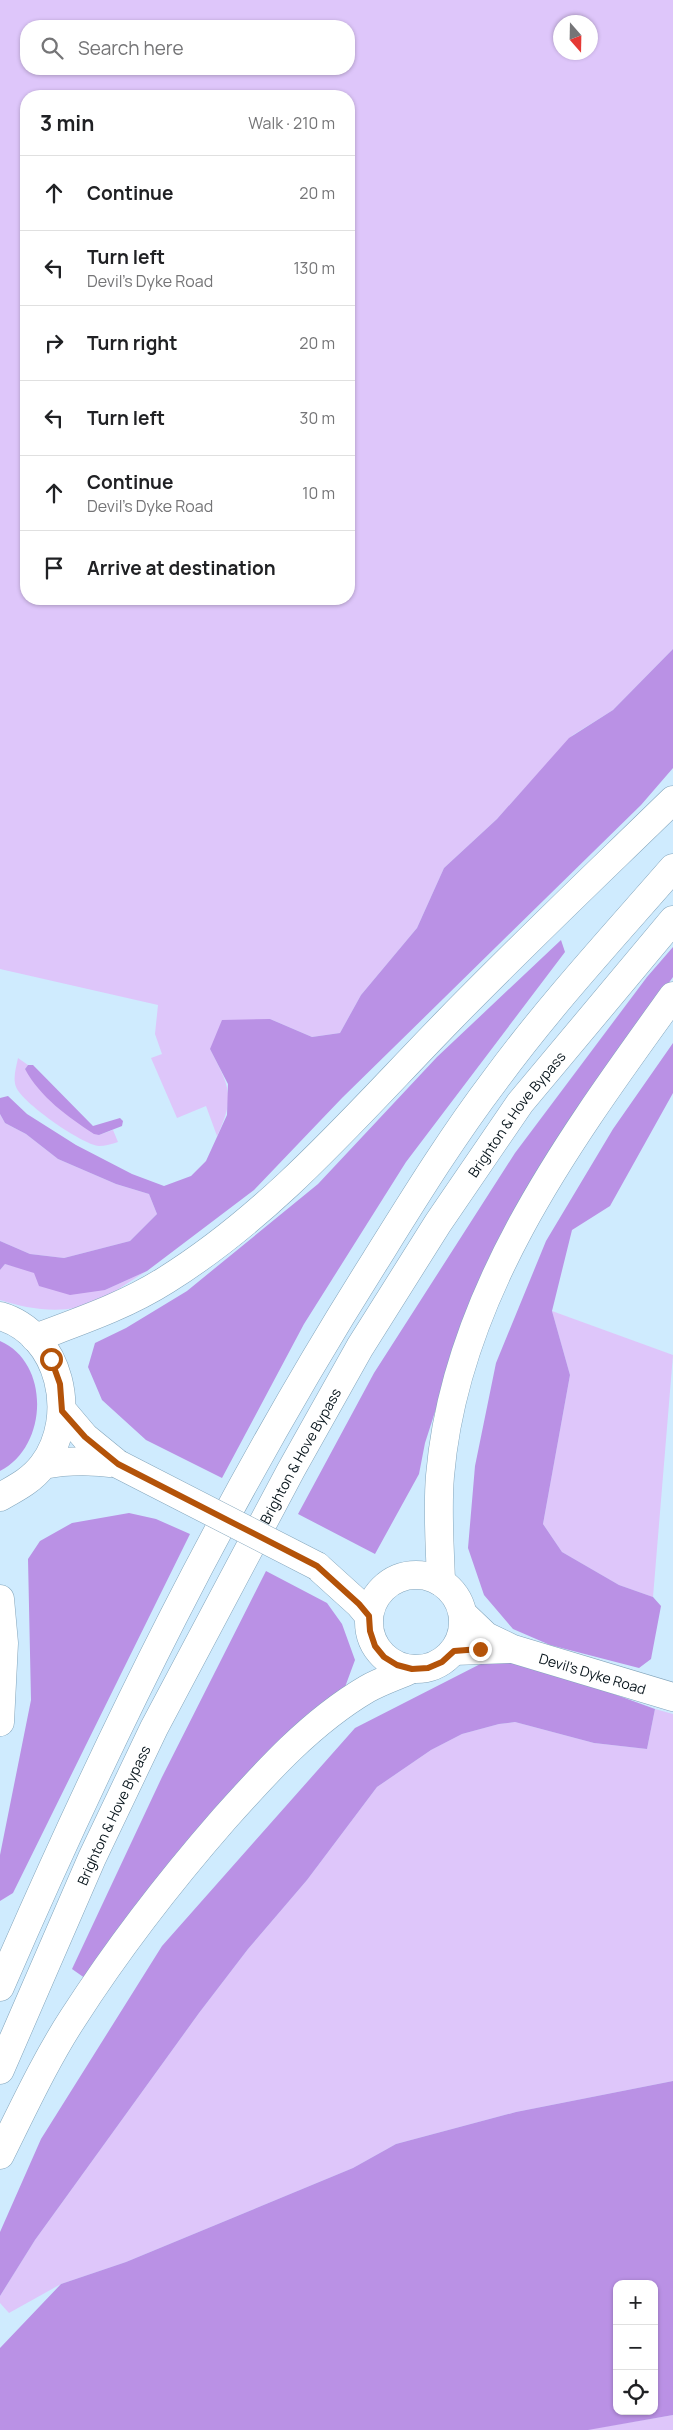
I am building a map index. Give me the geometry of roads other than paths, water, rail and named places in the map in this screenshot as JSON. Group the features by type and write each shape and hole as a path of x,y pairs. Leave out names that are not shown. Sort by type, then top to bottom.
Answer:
{"main road":[{"path":"35,1338 128,1301 165,1281 202,1256 240,1225 314,1159 464,1005 673,800"},
{"path":"0,1987 62,1844 189,1584 260,1453 332,1328 412,1202 492,1084 536,1024 673,868"},
{"name":"Brighton & Hove Bypass","path":"0,2070 92,1858 154,1728 291,1470 360,1347 438,1222 520,1103 673,920"},
{"path":"441,1582 438,1508 440,1475 447,1426 460,1373 489,1292 511,1246 562,1155 673,996"},
{"path":"0,1316 8,1318 35,1338 51,1359 60,1384 62,1411 57,1440 42,1465 22,1486 0,1497"},
{"path":"62,1411 85,1437 118,1464 317,1566 365,1585 385,1586"},
{"path":"42,1465 68,1460 90,1460 118,1464"},
{"path":"317,1566 359,1604 369,1616"},
{"path":"412,1575 427,1576 441,1582 452,1590 463,1614 463,1627 454,1651 442,1662 428,1668 412,1669 397,1665 384,1657 375,1646 370,1631 369,1616 378,1594 385,1586 398,1578 412,1575"},
{"path":"0,1599 4,1642 0,1722"},
{"name":"Devil's Dyke Road","path":"463,1614 486,1636 513,1649 673,1697"},
{"name":"Devil's Dyke Road","path":"454,1651 513,1649"},
{"path":"0,2155 72,2020 128,1938 188,1861 257,1782 293,1746 333,1713 368,1689 412,1669"}]}
